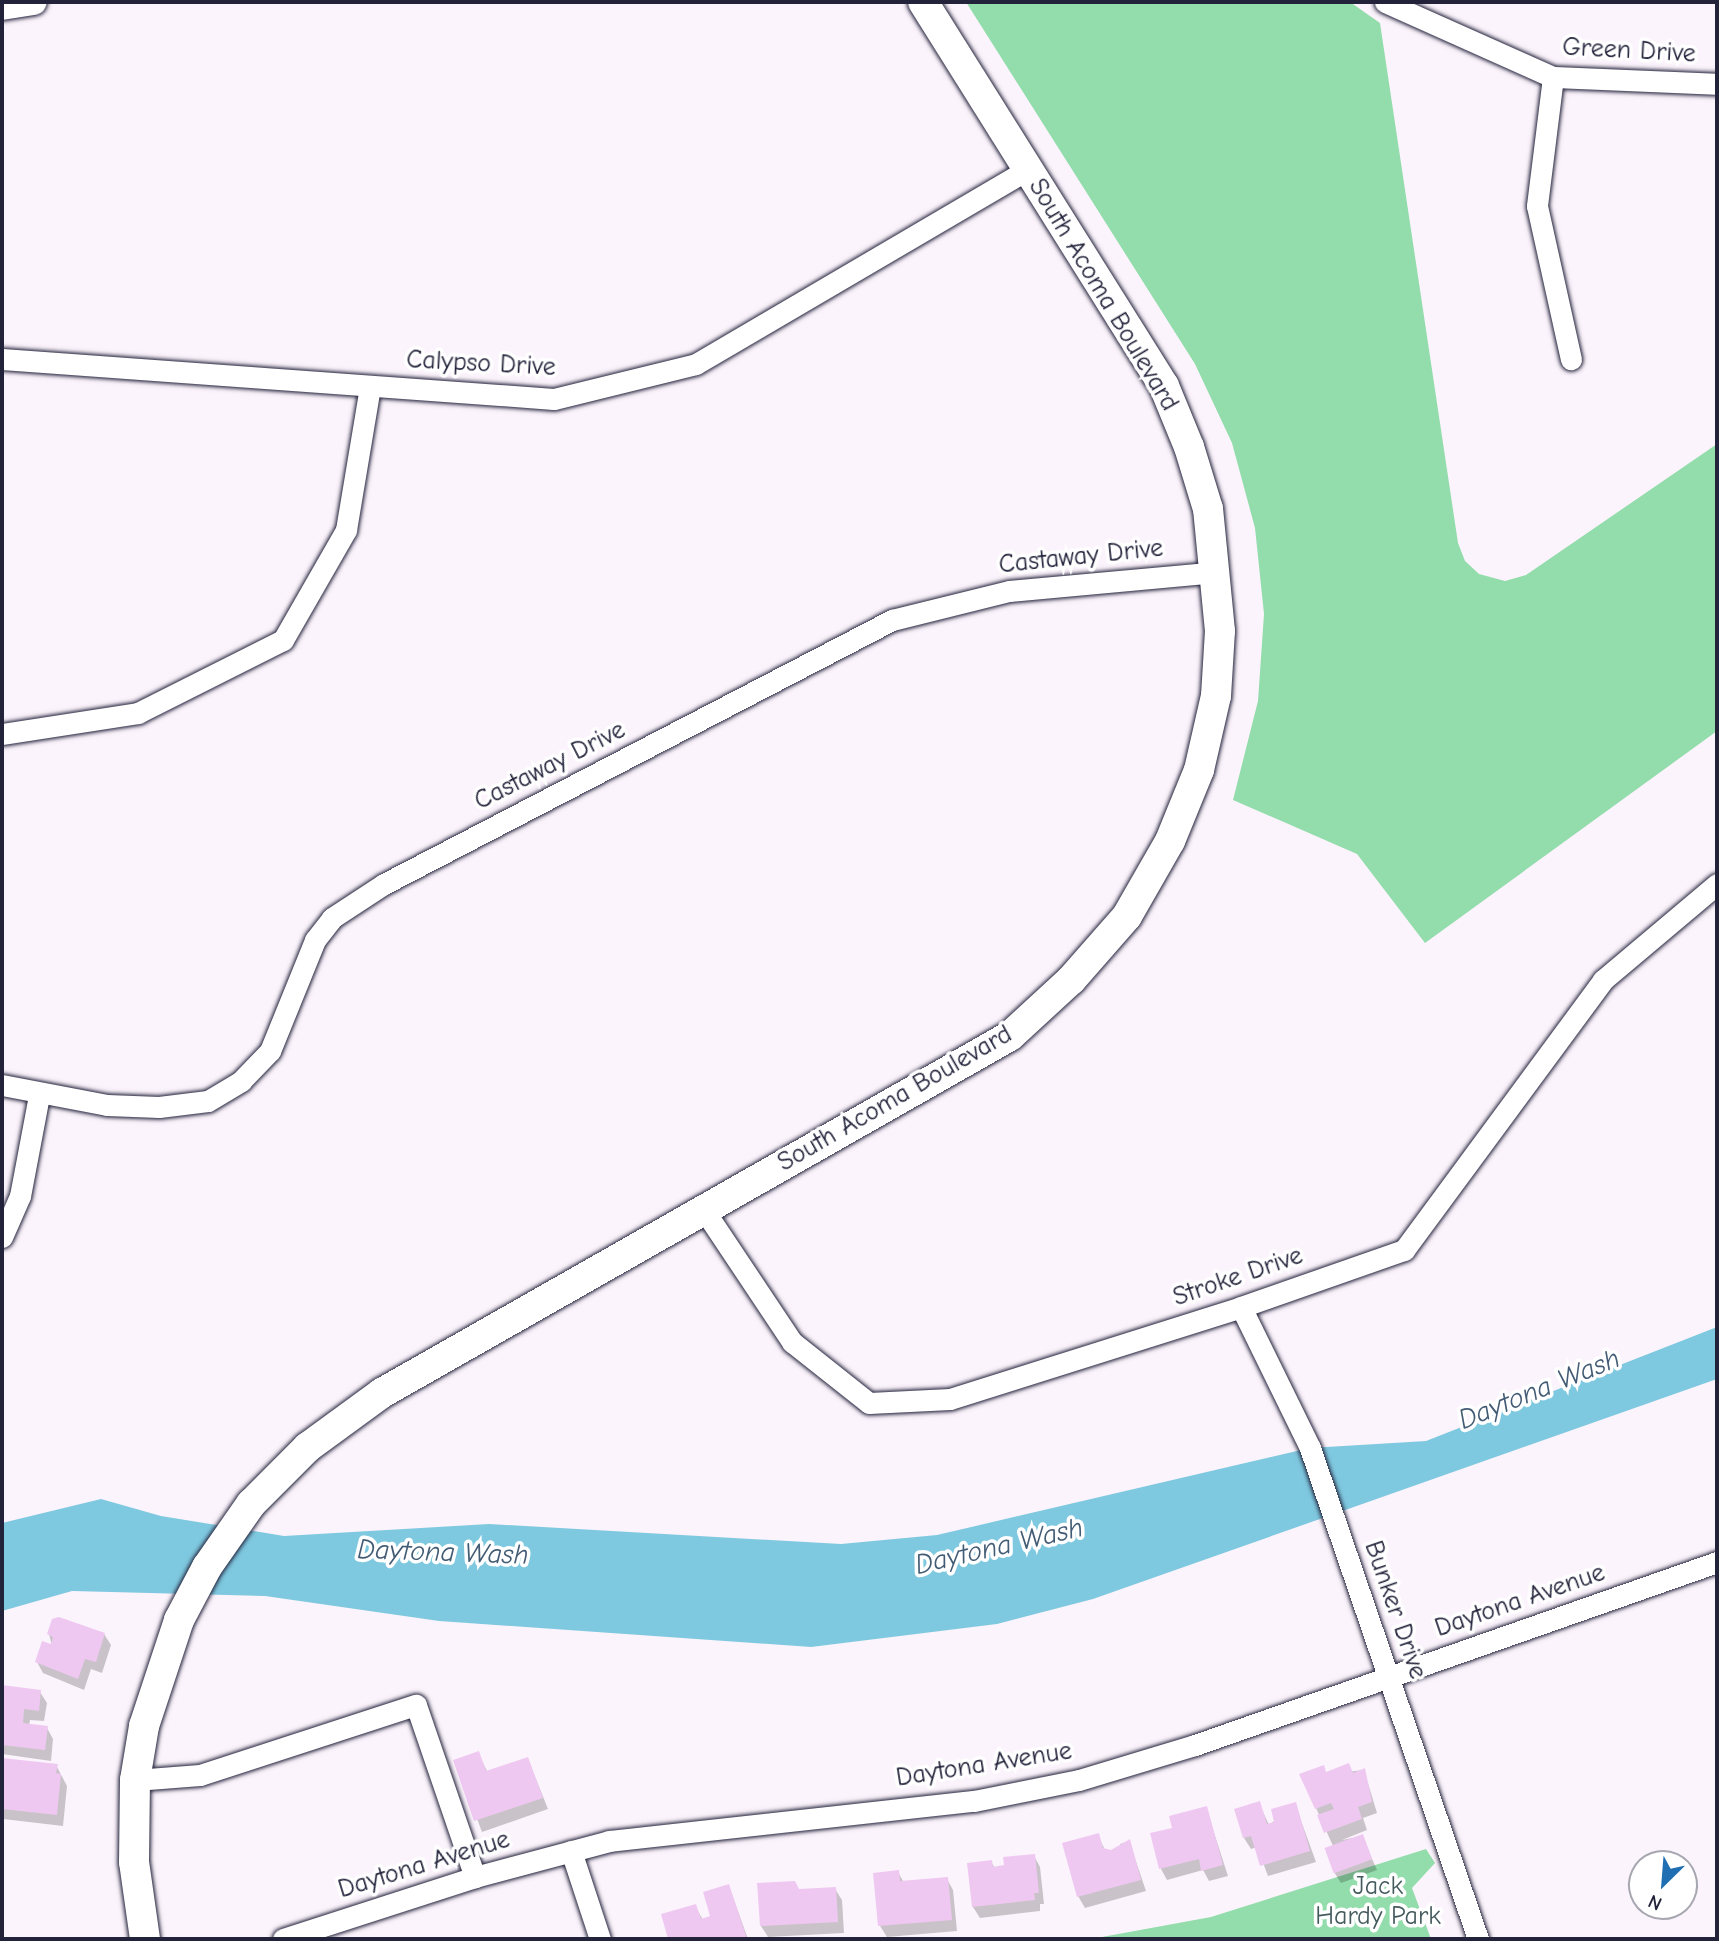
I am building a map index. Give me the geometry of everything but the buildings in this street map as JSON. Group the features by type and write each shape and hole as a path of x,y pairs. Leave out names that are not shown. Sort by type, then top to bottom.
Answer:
{"main road":[{"name":"South Acoma Boulevard","path":"145,1939 134,1862 135,1780 144,1726 179,1620 207,1567 251,1504 309,1447 382,1393 1010,1036 1071,981 1127,916 1170,841 1199,770 1216,696 1216,572 1208,509 1164,386 923,2"}],"street":[{"path":"2,7 34,2"},
{"name":"Green Drive","path":"1385,2 1553,77 1717,84"},
{"path":"1553,77 1537,206 1571,359"},
{"name":"Calypso Drive","path":"2,359 554,399 696,364 1028,169"},
{"path":"2,734 138,713 283,640 346,530 370,387"},
{"name":"Castaway Drive","path":"2,1085 39,1095 107,1105 159,1107 208,1101 241,1081 270,1051 315,940 348,906 892,620 1009,591 1216,572"},
{"name":"Stroke Drive","path":"704,1209 792,1342 869,1403 950,1399 1241,1307 1404,1250 1604,980 1716,887"},
{"path":"2,1237 20,1196 39,1095"},
{"name":"Bunker Drive","path":"1241,1307 1310,1448 1478,1939"},
{"name":"Daytona Avenue","path":"283,1939 475,1877 571,1851 652,1834 1018,1793 1195,1745 1387,1675 1717,1562"},
{"path":"135,1780 200,1775 416,1705 475,1877"},
{"path":"571,1851 600,1939"}],"green space":[{"path":"966,2 1350,2 1380,23 1458,543 1465,561 1479,574 1505,581 1526,575 1717,444 1717,731 1425,943 1357,854 1233,800 1258,701 1264,614 1255,528 1232,443 1195,364"},
{"name":"Jack Hardy Park","path":"1426,1849 1435,1863 1412,1888 1431,1939 1091,1939 1211,1917"}],"water":[{"name":"Daytona Wash","path":"1717,1327 1717,1379 1093,1599 997,1624 811,1647 439,1621 265,1596 72,1591 2,1611 2,1523 101,1499 161,1516 284,1536 489,1524 841,1544 937,1535 1310,1448 1426,1441"}]}
